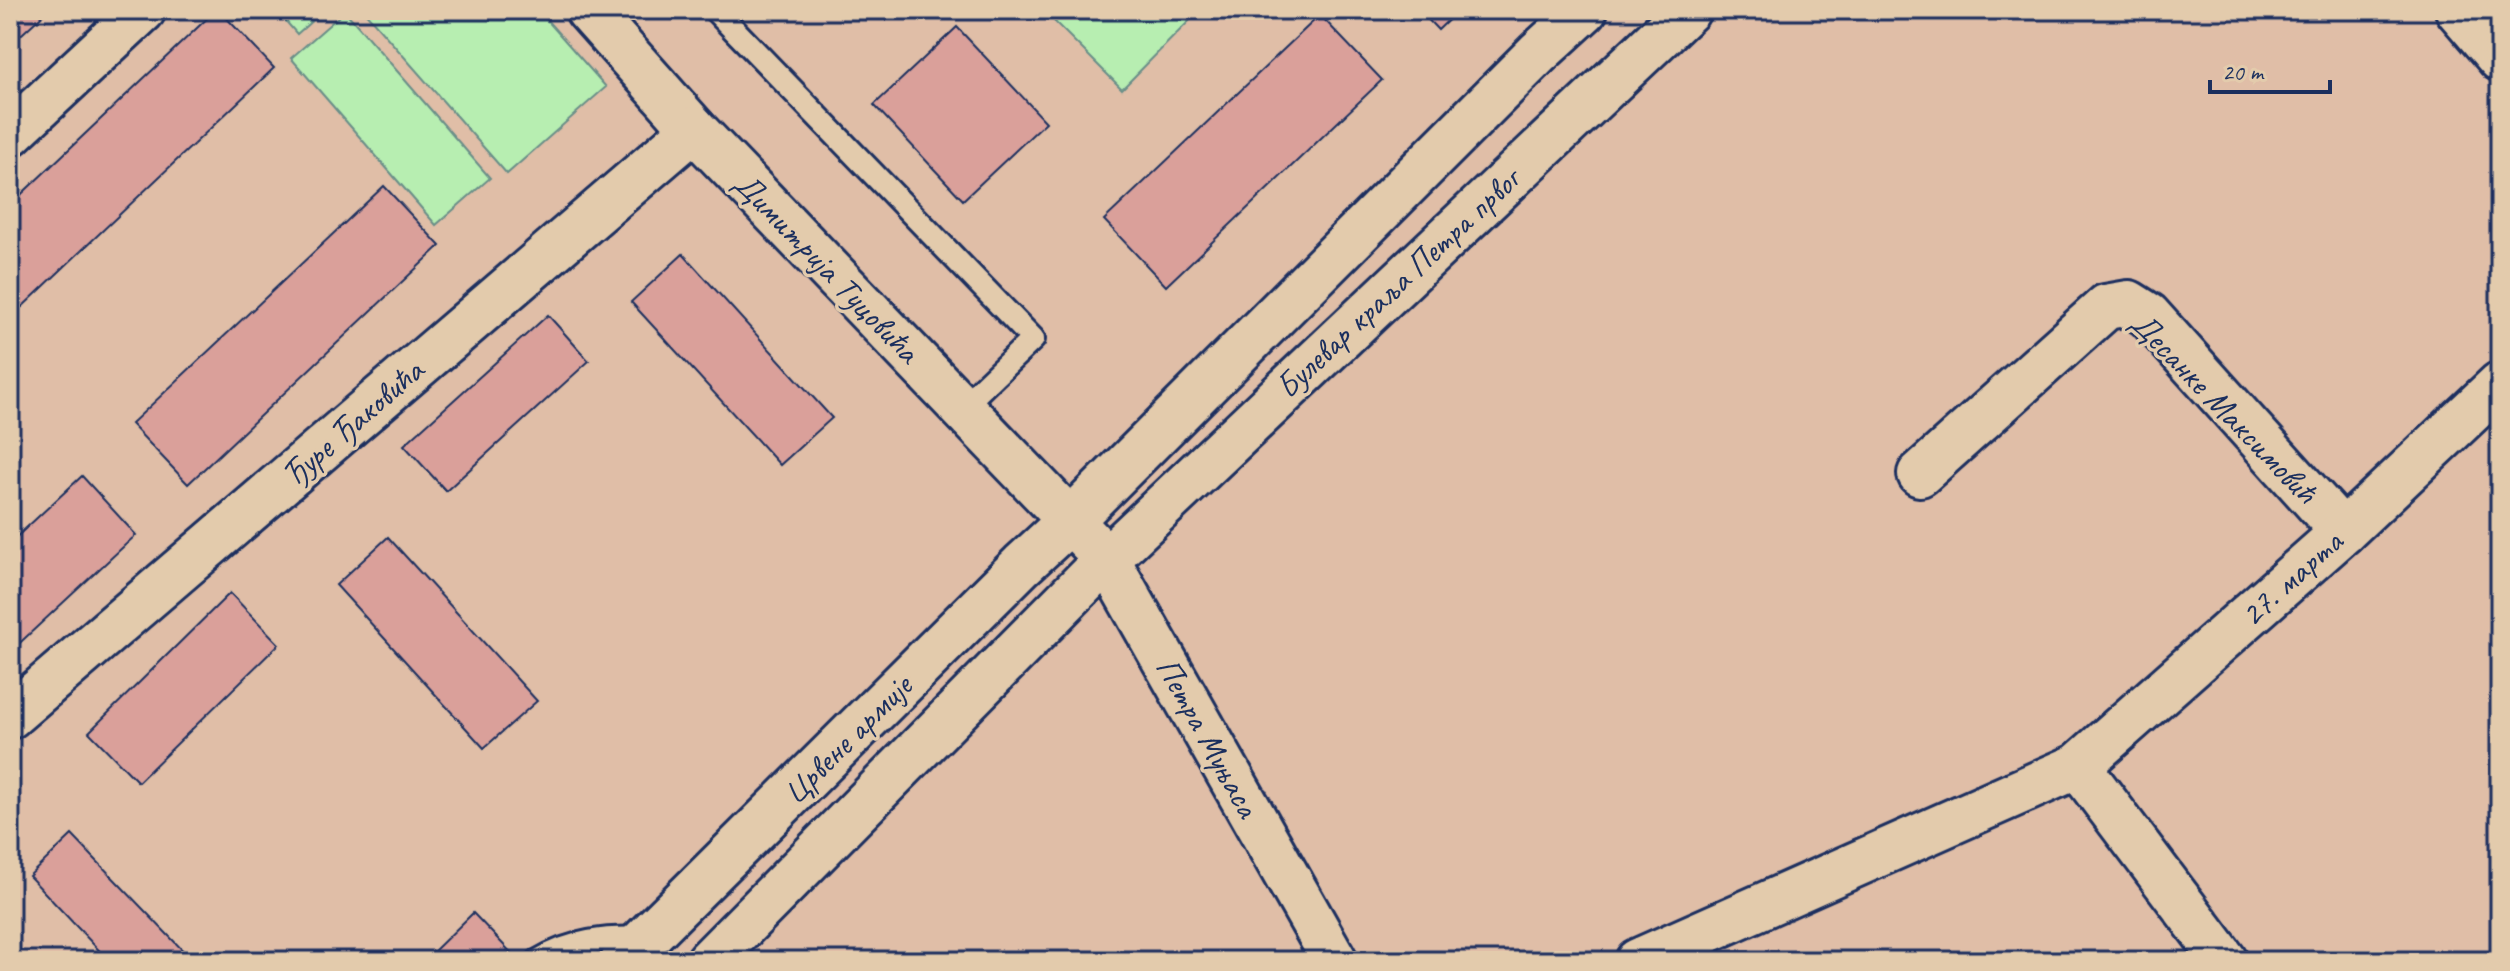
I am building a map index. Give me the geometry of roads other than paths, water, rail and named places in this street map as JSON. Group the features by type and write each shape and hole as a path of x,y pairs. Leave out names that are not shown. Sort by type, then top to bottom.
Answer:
{"street":[{"path":"10,134 143,10"},
{"name":"Димитрија Туцовића","path":"588,10 694,129 1072,519"},
{"name":"Булевар краља Петра првог","path":"1072,519 1585,10"},
{"name":"Булевар краља Петра првог","path":"1107,559 1688,10"},
{"path":"2466,13 2500,59"},
{"name":"Ђуре Ђаковића","path":"10,716 694,129"},
{"name":"Десанке Максимовић","path":"1920,474 2106,307 2129,303 2148,315 2343,532"},
{"name":"27. марта","path":"1638,961 2078,766 2343,532 2500,384"},
{"name":"Петра Муњаса","path":"1072,519 1107,559 1335,961"},
{"name":"Црвене армије","path":"635,950 1072,519"},
{"name":"Црвене армије","path":"709,961 1107,559"},
{"path":"2078,766 2225,961"}],"lane":[{"path":"715,10 1033,339 962,407"},
{"path":"538,961 569,946 591,940 618,937 635,950"}]}
